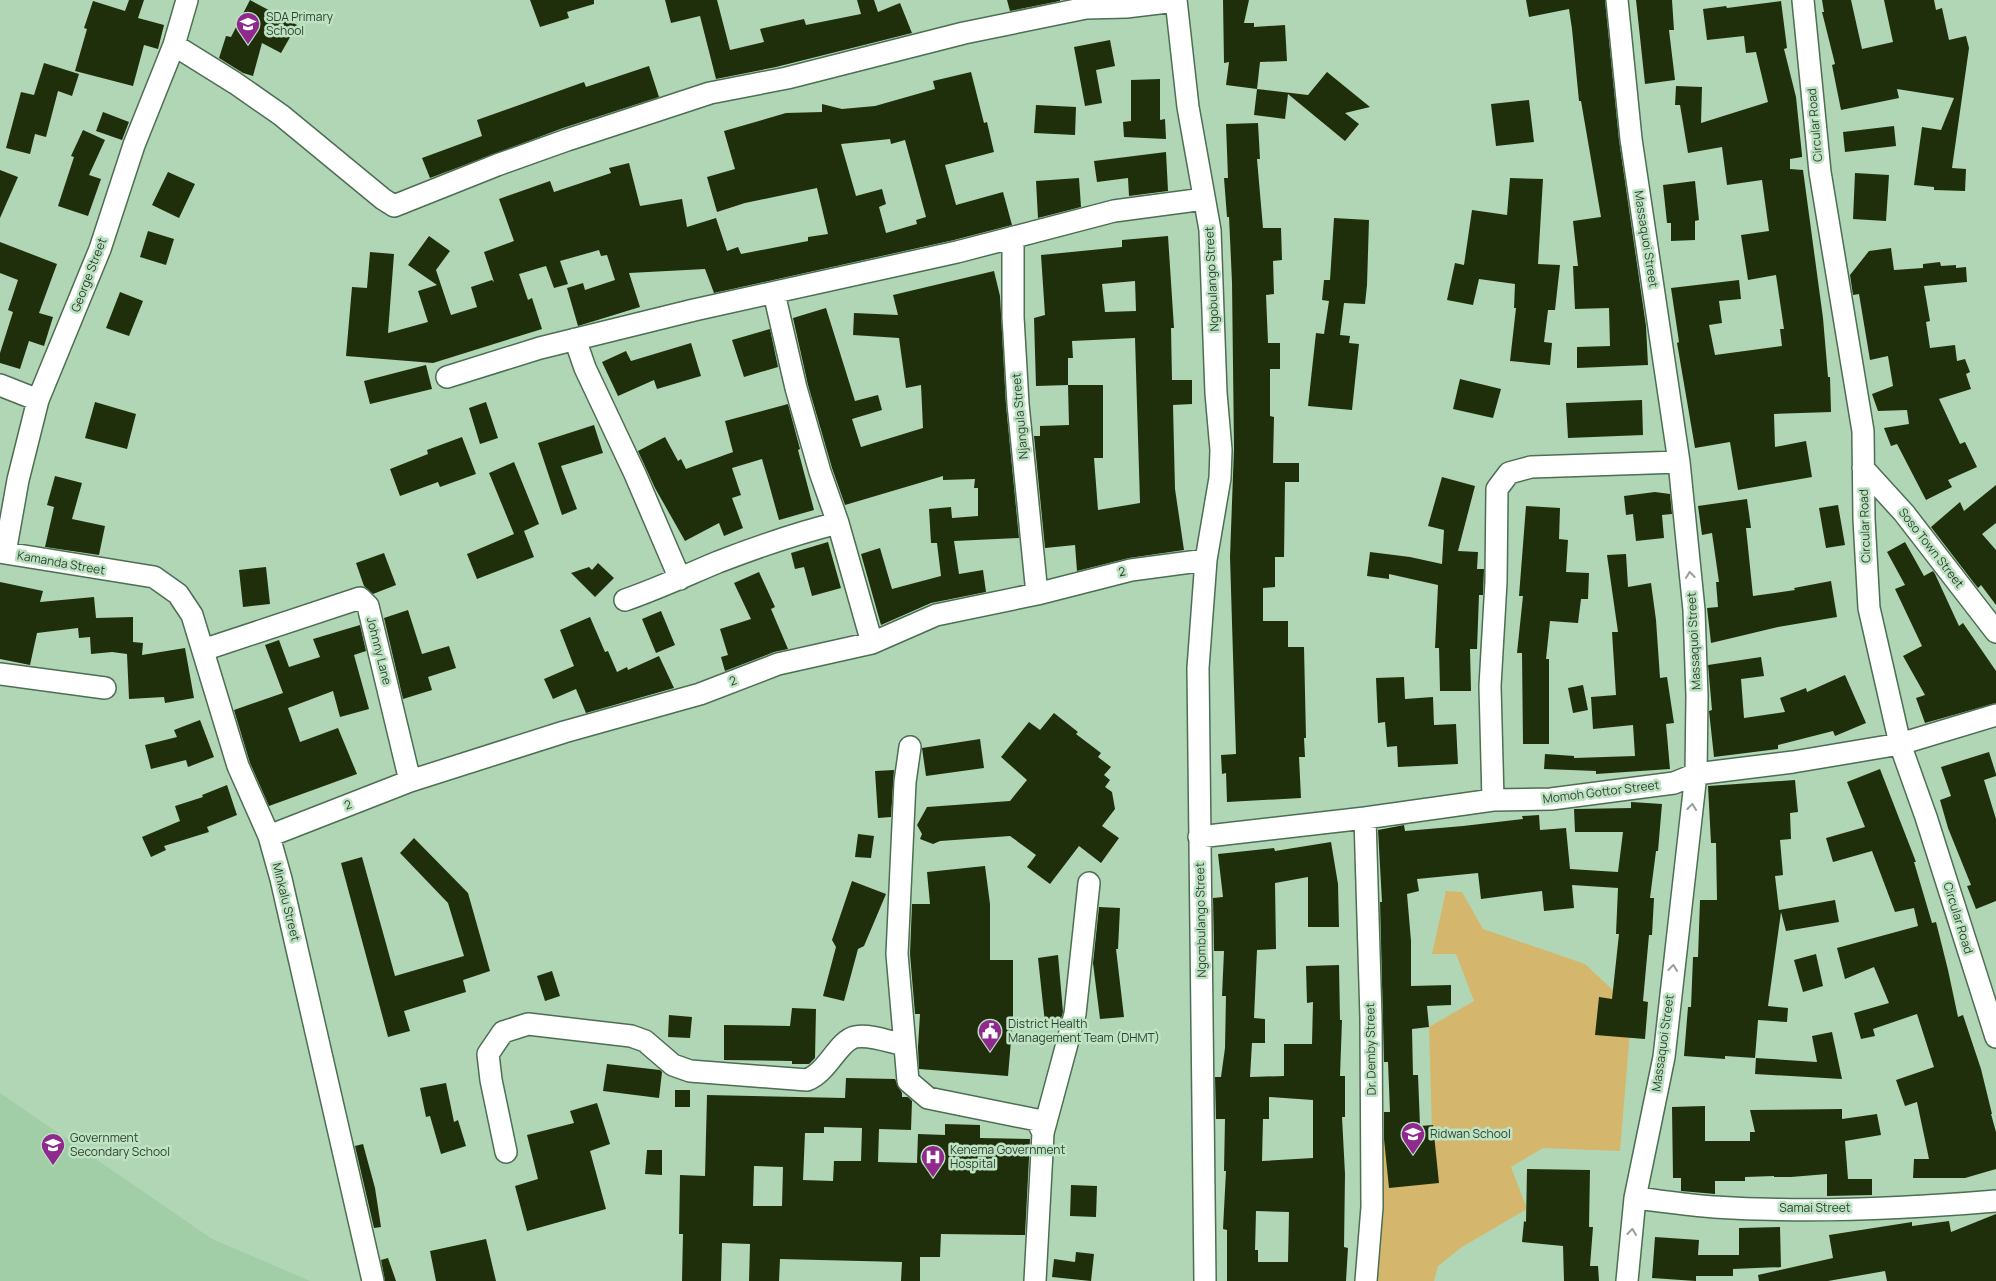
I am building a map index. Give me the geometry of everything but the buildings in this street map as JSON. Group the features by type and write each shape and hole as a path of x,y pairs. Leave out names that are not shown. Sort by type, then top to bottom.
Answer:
{"street":[{"name":"George Street","path":"3,553 18,480 38,400 100,248 134,145 174,45 187,0"},
{"path":"174,45 235,83 281,115 394,206 567,140 710,93 786,78 956,35 1086,8 1126,7 1176,0"},
{"name":"Ngobulango Street","path":"1176,0 1188,107 1210,230 1216,393 1221,450 1220,478 1206,560"},
{"name":"Massaquoi Street","path":"1617,0 1631,139 1679,462 1694,610 1697,696 1696,774 1664,1057 1635,1198 1627,1281"},
{"name":"Circular Road","path":"1803,0 1820,172 1864,431 1863,468 1868,608 1900,744 1987,982 1996,1037"},
{"path":"447,378 520,353 694,310 774,294 1114,211 1204,199"},
{"name":"Njangula Street","path":"1012,237 1013,317 1018,404 1037,594"},
{"path":"774,294 820,472 838,523 872,643"},
{"path":"575,339 586,368 636,474 680,579"},
{"path":"0,386 38,400"},
{"path":"1494,800 1490,686 1496,582 1497,489 1509,473 1531,467 1679,462"},
{"name":"Soso Town Street","path":"1863,468 1904,514 1996,632"},
{"path":"626,600 749,551 838,523"},
{"name":"Kamanda Street","path":"3,553 122,573"},
{"name":"2","path":"269,836 410,781 564,732 700,694 778,664 872,643 936,615 1037,594 1131,570 1206,560"},
{"name":"Ngombulango Street","path":"1205,1281 1198,668 1206,560"},
{"name":"Minkalu Street","path":"122,573 154,578 178,594 192,615 238,766 269,836 281,879 318,1033 373,1281"},
{"name":"Johnny Lane","path":"203,650 360,598 368,606 410,781"},
{"path":"0,674 105,688"},
{"name":"Momoh Gottor Street","path":"1199,837 1365,818 1494,800 1551,800 1674,783 1696,774 1793,762 1900,744 1996,715"},
{"path":"910,746 905,782 897,954 908,1081 928,1098 1037,1120 1043,1133"},
{"name":"Dr. Demby Street","path":"1365,818 1370,1008 1372,1207 1366,1281"},
{"path":"1035,1281 1043,1133 1075,1014 1089,883"},
{"path":"506,1152 490,1080 488,1054 503,1032 528,1024 631,1036 645,1041 673,1065 690,1071 807,1080 816,1077 823,1070 847,1040 856,1037 866,1037 904,1045"},
{"name":"Samai Street","path":"1635,1198 1714,1207 1792,1209 1942,1205 1996,1201"}],"shaded area":[{"path":"1446,891 1462,892 1483,929 1585,964 1632,1008 1620,1151 1543,1148 1511,1167 1527,1209 1462,1247 1438,1266 1434,1281 1371,1281 1379,1141 1432,1129 1429,1027 1474,1001 1456,954 1432,954"},
{"name":"Government Secondary School","path":"0,1093 212,1239 310,1281 0,1281"}],"place":[{"name":"SDA Primary School","path":"248,45"},
{"name":"District Health Management Team (DHMT)","path":"990,1052"},
{"name":"Ridwan School","path":"1413,1155"},
{"name":"Government Secondary School","path":"53,1166"},
{"name":"Kenema Government Hospital","path":"933,1178"}]}
